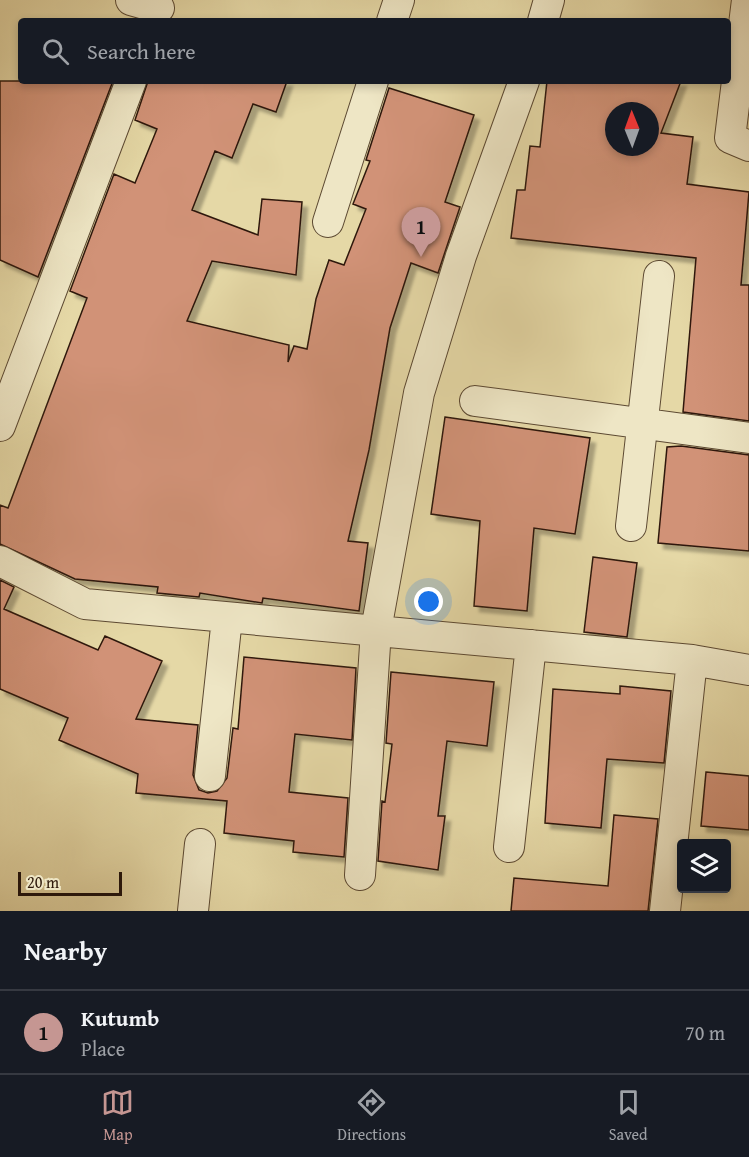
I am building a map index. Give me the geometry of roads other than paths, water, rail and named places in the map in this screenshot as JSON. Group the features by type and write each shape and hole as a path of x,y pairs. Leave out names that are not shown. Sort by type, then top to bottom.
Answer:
{"street":[{"path":"393,18 399,0"},
{"path":"544,18 549,0"},
{"path":"747,0 730,138 749,146"},
{"path":"0,426 130,84"},
{"path":"328,222 372,84"},
{"path":"360,875 376,630 418,393 461,256 523,84"},
{"path":"631,526 659,276"},
{"path":"475,401 749,438"},
{"path":"0,561 85,604 692,660 749,670"},
{"path":"210,776 227,618"},
{"path":"509,847 531,645"},
{"path":"665,911 692,660"},
{"path":"193,911 200,844"}],"place":[{"name":"Kutumb","path":"421,257"}]}
